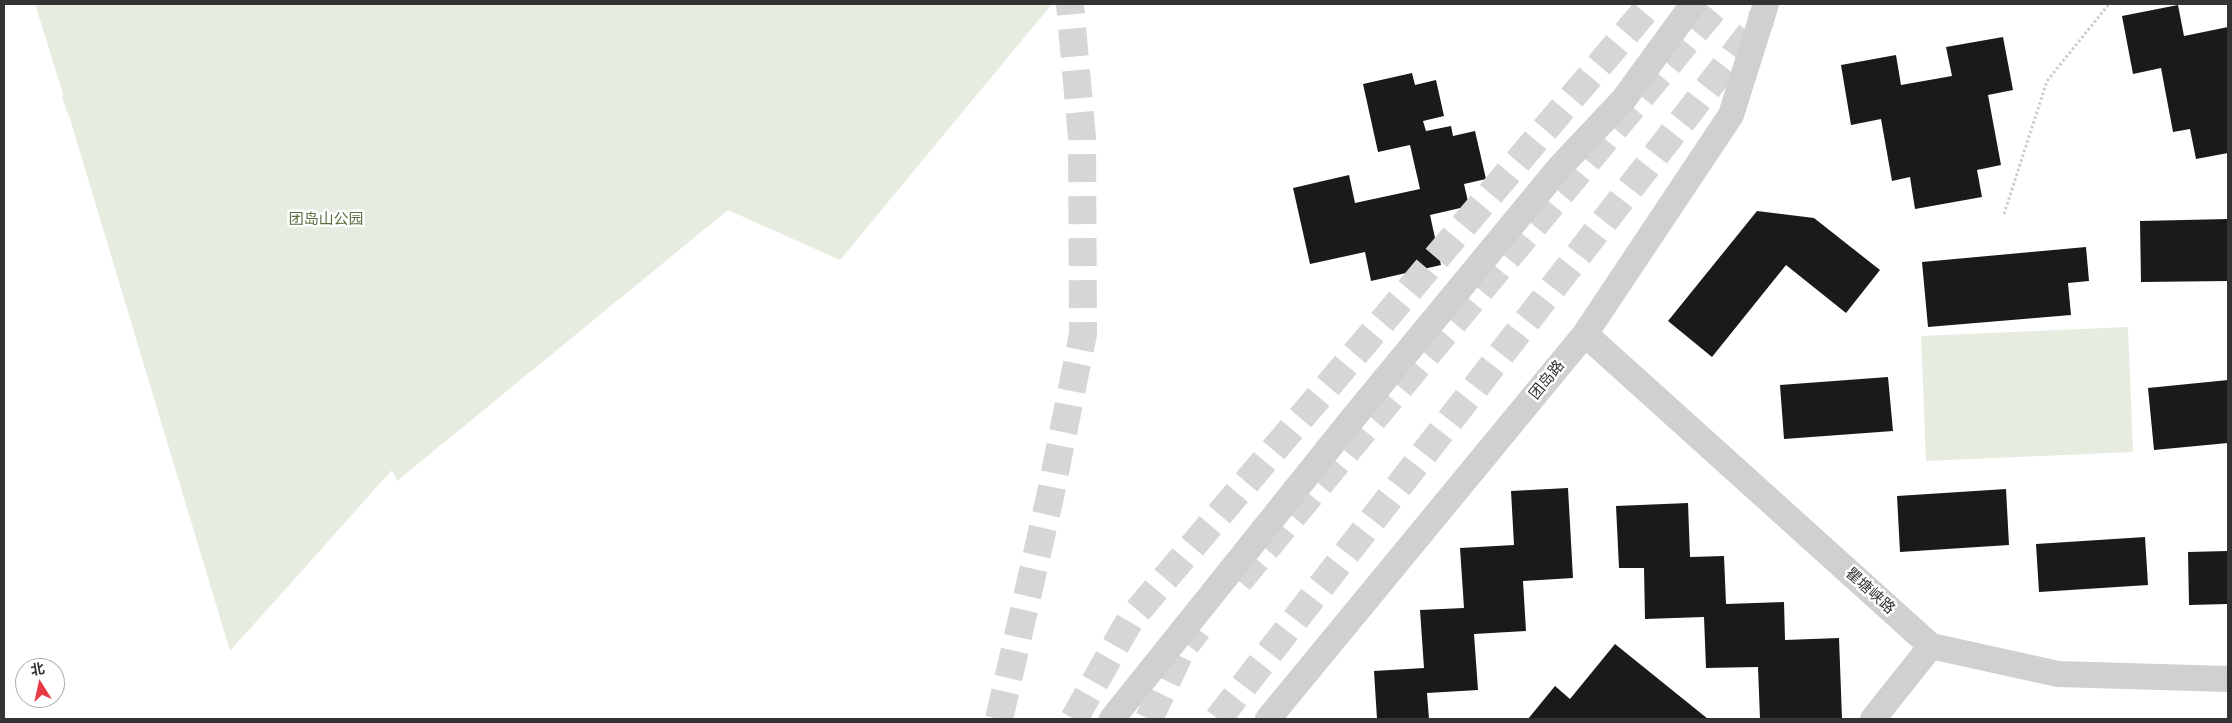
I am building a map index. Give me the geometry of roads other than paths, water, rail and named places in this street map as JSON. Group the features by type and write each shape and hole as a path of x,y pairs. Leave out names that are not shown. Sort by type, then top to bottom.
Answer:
{"street":[{"path":"1112,719 1353,418 1559,168 1624,99 1693,4"},
{"name":"团岛路","path":"1268,719 1585,334 1731,115 1766,4"},
{"name":"瞿塘峡路","path":"1585,334 1931,646 2058,674 2228,679"},
{"path":"1873,719 1931,646"}],"tunnel":[{"path":"999,719 1050,497 1083,334 1082,138 1070,4"},
{"path":"1074,719 1130,620 1651,4"},
{"path":"1239,581 1718,4"},
{"path":"1218,719 1763,17"},
{"path":"1149,719 1181,651 1198,629"}],"park label":[{"name":"团岛山公园","path":"326,219"}]}
